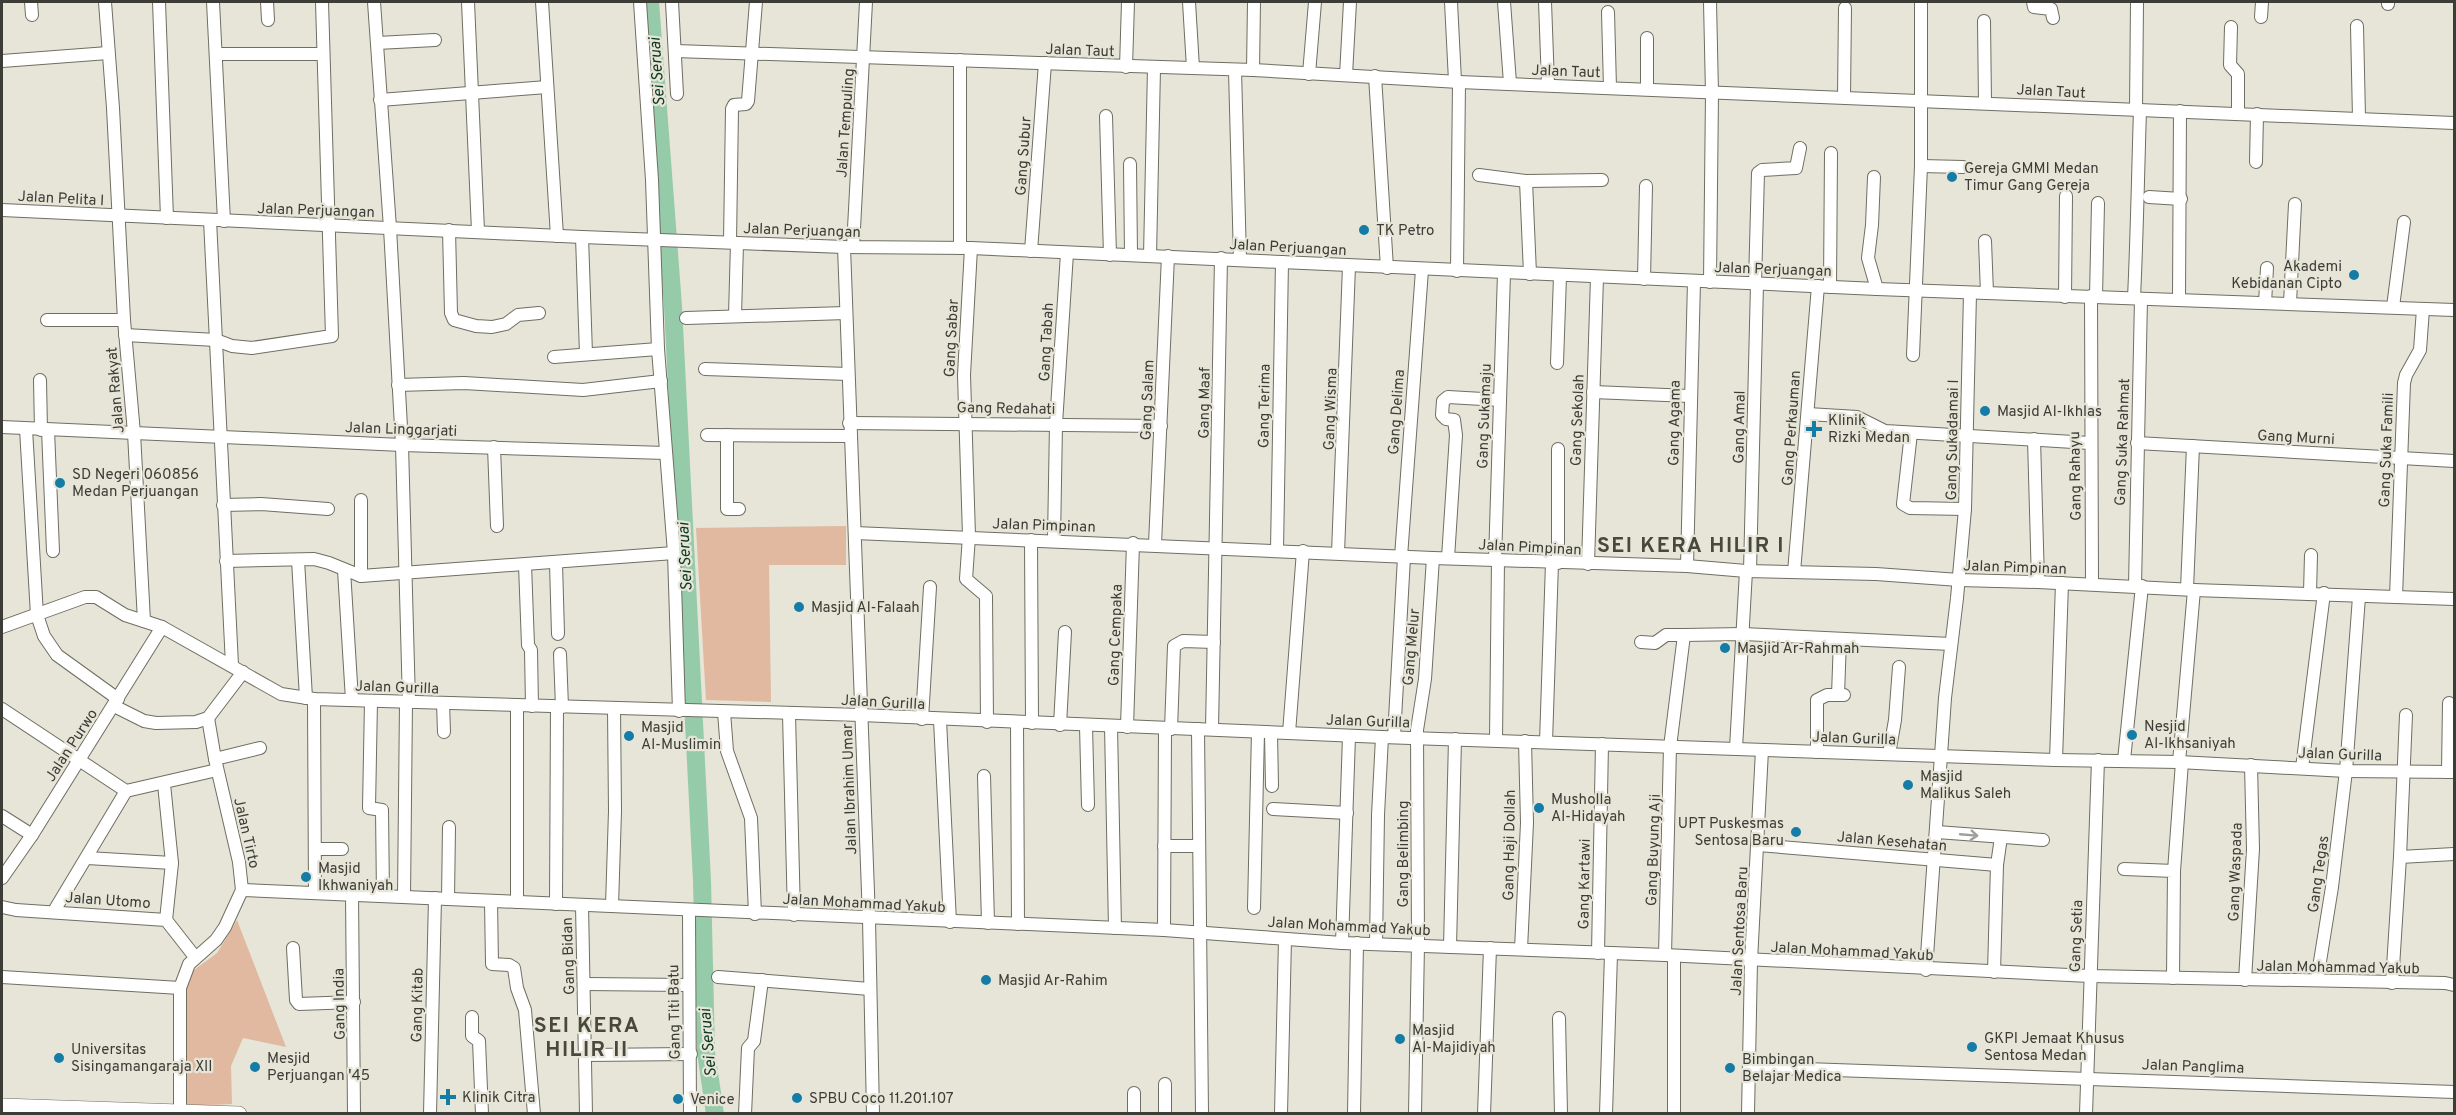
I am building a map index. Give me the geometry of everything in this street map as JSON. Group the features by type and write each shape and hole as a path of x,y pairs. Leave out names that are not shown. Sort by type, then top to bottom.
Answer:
{"main road":[{"path":"2,1106 103,1111 239,1113"}],"street":[{"path":"32,2 32,15"},
{"name":"Jalan Rakyat","path":"105,2 124,320 134,433 144,621"},
{"path":"159,2 167,218"},
{"path":"213,2 224,221"},
{"path":"267,2 268,20"},
{"path":"125,334 216,340 232,346 252,348 326,339 332,336 322,2"},
{"path":"374,2 402,445 407,703 405,897"},
{"path":"468,2 478,231"},
{"path":"542,2 557,236"},
{"path":"640,2 652,180 658,349 674,553 682,711"},
{"path":"672,2 677,94"},
{"path":"735,316 732,109 735,105 748,103 750,53 756,2"},
{"name":"Jalan Tempuling","path":"848,247 865,57 866,2"},
{"path":"1126,67 1128,2"},
{"path":"1189,2 1193,68"},
{"path":"1253,69 1254,2"},
{"path":"1309,74 1315,2"},
{"path":"1346,75 1350,2"},
{"path":"1451,2 1457,82 1457,271"},
{"path":"1504,2 1510,84"},
{"path":"1545,2 1548,84"},
{"path":"1710,2 1712,93 1710,282"},
{"path":"1913,356 1921,166 1921,2"},
{"path":"2032,2 2034,7 2051,9 2053,18"},
{"name":"Gang Suka Rahmat","path":"2124,760 2138,586 2137,2"},
{"path":"2261,17 2262,2"},
{"path":"1844,97 1845,8"},
{"path":"1608,12 1610,88"},
{"path":"1984,21 1985,103"},
{"path":"2357,26 2358,118"},
{"path":"2231,27 2230,65 2238,74 2238,113"},
{"path":"1647,38 1647,89"},
{"path":"377,43 435,40"},
{"name":"Jalan Taut","path":"675,51 1154,68 1253,69 1457,82 1922,99 2454,123"},
{"path":"2,61 108,52"},
{"path":"216,54 322,54"},
{"name":"Gang Sabar","path":"960,60 965,248 964,375 969,536 966,579 986,596 987,722"},
{"name":"Gang Subur","path":"1031,251 1045,63"},
{"path":"1150,256 1154,68"},
{"path":"1235,69 1240,259"},
{"path":"1375,76 1387,268"},
{"path":"380,100 547,87"},
{"path":"2179,299 2180,111"},
{"path":"2256,162 2257,114"},
{"path":"1106,116 1110,255"},
{"name":"Gang Amal","path":"1736,748 1748,571 1758,173 1762,170 1796,168 1800,148"},
{"name":"Gang Perkauman","path":"1794,572 1808,414 1824,286 1831,153"},
{"path":"1130,165 1131,255"},
{"path":"1921,166 1963,167"},
{"path":"1479,175 1526,181 1602,180"},
{"path":"1874,177 1868,258 1876,289"},
{"path":"1526,181 1530,274"},
{"path":"1644,279 1646,186"},
{"path":"2065,297 2066,196"},
{"path":"2149,197 2181,199"},
{"name":"Gang Rahayu","path":"2092,584 2090,443 2093,297 2098,204"},
{"path":"2290,303 2295,204"},
{"name":"Jalan Pelita I","path":"2,210 119,216"},
{"name":"Jalan Perjuangan","path":"119,216 733,243 965,248 1221,258 1422,270 1915,291 2454,310"},
{"path":"26,429 37,615 44,636 57,655 116,703 144,721 184,723 208,718 238,669 226,561 210,220"},
{"path":"2393,307 2404,222"},
{"path":"449,230 451,314 454,320 476,326 492,327 506,324 518,315 539,313"},
{"path":"582,237 586,354"},
{"path":"1985,241 1987,293"},
{"name":"Jalan Ibrahim Umar","path":"848,247 846,313 849,423 855,532 855,591 873,1113"},
{"name":"Gang Tabah","path":"1054,540 1056,424 1066,253"},
{"name":"Gang Salam","path":"1155,544 1168,256"},
{"name":"Gang Maaf","path":"1212,729 1221,258"},
{"name":"Gang Terima","path":"1277,550 1282,262"},
{"name":"Gang Wisma","path":"1338,553 1349,266"},
{"path":"2265,303 2267,268"},
{"name":"Gang Delima","path":"1376,944 1378,804 1388,737 1422,270"},
{"name":"Gang Sukamaju","path":"1496,740 1497,560 1504,273"},
{"path":"1557,363 1560,276"},
{"name":"Gang Sekolah","path":"1588,564 1597,277"},
{"name":"Gang Agama","path":"1687,566 1694,281"},
{"name":"Gang Sukadamai I","path":"1926,970 1951,644 1965,509 1970,293"},
{"name":"Gang Suka Famili","path":"2396,597 2404,383 2420,351 2422,309"},
{"path":"686,318 846,313"},
{"path":"47,320 124,320"},
{"path":"555,357 658,349"},
{"path":"705,369 848,374"},
{"path":"40,380 53,551"},
{"path":"398,385 464,383 583,390 660,381"},
{"path":"1593,392 1690,396"},
{"path":"1448,558 1456,435 1454,420 1446,419 1442,415 1443,401 1448,397 1500,400"},
{"path":"1808,414 1857,417 1885,432 2090,443"},
{"name":"Gang Redahati","path":"849,423 1161,426"},
{"name":"Jalan Linggarjati","path":"2,427 402,445 666,453"},
{"path":"1911,433 1903,504 1910,508 1965,509"},
{"path":"707,435 850,436"},
{"path":"727,435 727,509 739,509"},
{"path":"2034,439 2038,582"},
{"name":"Gang Murni","path":"2137,443 2454,461"},
{"path":"2173,978 2174,871 2191,590 2193,446"},
{"path":"494,447 497,526"},
{"path":"1546,742 1558,449"},
{"path":"361,500 361,576"},
{"path":"223,505 261,504 328,510"},
{"name":"Jalan Pimpinan","path":"855,532 1402,557 1876,574 1959,584 2038,582 2191,590 2324,593 2359,597 2454,599"},
{"path":"1031,540 1032,723"},
{"name":"Gang Cempaka","path":"1127,727 1132,543"},
{"path":"1289,733 1303,551"},
{"path":"226,561 321,560 361,576 674,553"},
{"path":"2310,593 2311,555"},
{"name":"Gang Melur","path":"1418,738 1425,679 1433,558"},
{"path":"298,560 310,698 315,893"},
{"path":"556,563 558,634"},
{"path":"525,565 526,634 531,650 531,706"},
{"path":"344,570 352,700"},
{"path":"2056,760 2062,583"},
{"path":"922,719 930,587"},
{"path":"2302,768 2324,593"},
{"path":"2,627 92,596 125,615 162,627 238,669"},
{"name":"Gang Tegas","path":"2317,980 2332,887 2346,771 2359,597"},
{"name":"Jalan Purwo","path":"2,878 32,835 162,627"},
{"path":"1060,725 1065,632"},
{"path":"1641,642 1655,642 1666,635 1743,634 1951,644"},
{"name":"Gang Buyung Aji","path":"1674,1113 1669,955 1670,747 1684,635"},
{"path":"1817,752 1817,700 1822,696 1841,695 1840,639"},
{"path":"1164,930 1168,729 1174,646 1183,641 1214,642"},
{"path":"556,904 560,654"},
{"path":"1889,754 1895,720 1899,667"},
{"name":"Jalan Gurilla","path":"238,669 281,694 310,698 407,703 861,715 1350,736 2056,760 2124,760 2346,771 2451,772"},
{"path":"371,701 369,808 382,810 383,896"},
{"path":"443,703 444,732"},
{"path":"2449,703 2451,772"},
{"path":"517,705 517,902"},
{"path":"612,906 615,811 614,708"},
{"path":"2,710 126,791 164,784 260,748"},
{"path":"717,712 727,751 751,818 755,914"},
{"path":"789,714 794,915"},
{"path":"2392,983 2406,715"},
{"name":"Jalan Tirto","path":"180,1112 180,988 185,970 195,957 216,940 238,902 242,890 239,862 216,764 208,718"},
{"path":"940,720 950,922"},
{"path":"1017,722 1018,924"},
{"path":"1086,726 1088,805"},
{"path":"1111,726 1116,928"},
{"path":"1198,729 1202,1113"},
{"path":"1254,908 1258,732"},
{"path":"1271,733 1272,786"},
{"path":"1342,943 1350,736"},
{"name":"Gang Belimbing","path":"1415,1113 1418,738"},
{"path":"1450,947 1455,739"},
{"name":"Gang Haji Dollah","path":"1521,949 1527,823 1525,741"},
{"name":"Gang Kartawi","path":"1598,953 1602,744"},
{"name":"Jalan Sentosa Baru","path":"1748,1113 1751,961 1762,750"},
{"name":"Gang Setia","path":"2086,1113 2098,760"},
{"name":"Gang Waspada","path":"2245,980 2253,849 2252,765"},
{"path":"984,776 988,923"},
{"path":"164,784 172,863 166,920"},
{"path":"54,911 126,791"},
{"path":"1273,809 1347,813"},
{"path":"2,816 32,835"},
{"path":"448,899 449,827"},
{"path":"1937,832 2043,840"},
{"path":"1994,972 1997,865 2001,837"},
{"name":"Jalan Kesehatan","path":"1758,845 1997,865"},
{"path":"1164,846 1198,846"},
{"path":"315,849 342,849"},
{"path":"2400,857 2454,854"},
{"path":"87,858 172,863"},
{"path":"2124,870 2174,871"},
{"name":"Jalan Mohammad Yakub","path":"242,890 868,919 1164,930 1342,943 1669,955 1926,970 2245,980 2445,983 2454,986"},
{"name":"Gang India","path":"352,894 354,1113"},
{"name":"Gang Kitab","path":"430,1113 435,898"},
{"path":"491,901 492,964 509,965 514,968 517,988 525,1010 534,1113"},
{"name":"Gang Bidan","path":"582,905 586,1113"},
{"name":"Jalan Utomo","path":"2,907 15,910 166,920 195,957"},
{"name":"Gang Titi Batu","path":"690,1113 691,1054 688,985 693,911"},
{"path":"1281,1113 1285,939"},
{"path":"1354,1113 1357,943"},
{"path":"293,948 296,1000 299,1004 354,1002"},
{"path":"1484,1113 1490,948"},
{"path":"1606,1113 1611,954"},
{"path":"2,977 180,988"},
{"path":"718,977 870,989"},
{"path":"745,1113 748,1048 754,1041 762,980"},
{"path":"585,984 688,985"},
{"path":"472,1017 472,1036 479,1041 482,1113"},
{"path":"1559,1018 1561,1113"},
{"path":"585,1055 691,1054"},
{"name":"Jalan Panglima","path":"1750,1067 2087,1077 2454,1092"},
{"path":"1165,1084 1165,1113"},
{"path":"1134,1093 1134,1113"}],"shaded area":[{"path":"846,526 846,565 769,565 771,702 706,700 696,528"},
{"path":"237,920 286,1047 243,1038 231,1066 232,1104 186,1106 186,976 217,953"}],"waterway":[{"name":"Sei Seruai","path":"650,2 673,306 702,881 706,1052 715,1114"}],"place":[{"name":"Gereja GMMI Medan Timur Gang Gereja","path":"1952,177"},
{"name":"TK Petro","path":"1364,230"},
{"name":"Akademi Kebidanan Cipto","path":"2354,275"},
{"name":"Masjid Al-Ikhlas","path":"1985,411"},
{"name":"Klinik Rizki Medan","path":"1814,429"},
{"name":"SD Negeri 060856 Medan Perjuangan","path":"60,483"},
{"name":"Masjid Al-Falaah","path":"799,607"},
{"name":"Masjid Ar-Rahmah","path":"1725,648"},
{"name":"Nesjid Al-Ikhsaniyah","path":"2132,735"},
{"name":"Masjid Al-Muslimin","path":"629,736"},
{"name":"Masjid Malikus Saleh","path":"1908,785"},
{"name":"Musholla Al-Hidayah","path":"1539,808"},
{"name":"UPT Puskesmas Sentosa Baru","path":"1796,832"},
{"name":"Masjid Ikhwaniyah","path":"306,877"},
{"name":"Masjid Ar-Rahim","path":"986,980"},
{"name":"Masjid Al-Majidiyah","path":"1400,1039"},
{"name":"GKPI Jemaat Khusus Sentosa Medan","path":"1972,1047"},
{"name":"Universitas Sisingamangaraja XII","path":"59,1058"},
{"name":"Mesjid Perjuangan '45","path":"255,1067"},
{"name":"Bimbingan Belajar Medica","path":"1730,1068"},
{"name":"Klinik Citra","path":"448,1097"},
{"name":"SPBU Coco 11.201.107","path":"797,1098"},
{"name":"Venice","path":"678,1099"}],"district":[{"name":"SEI KERA HILIR I","path":"1691,545"},
{"name":"SEI KERA HILIR II","path":"587,1037"}]}
